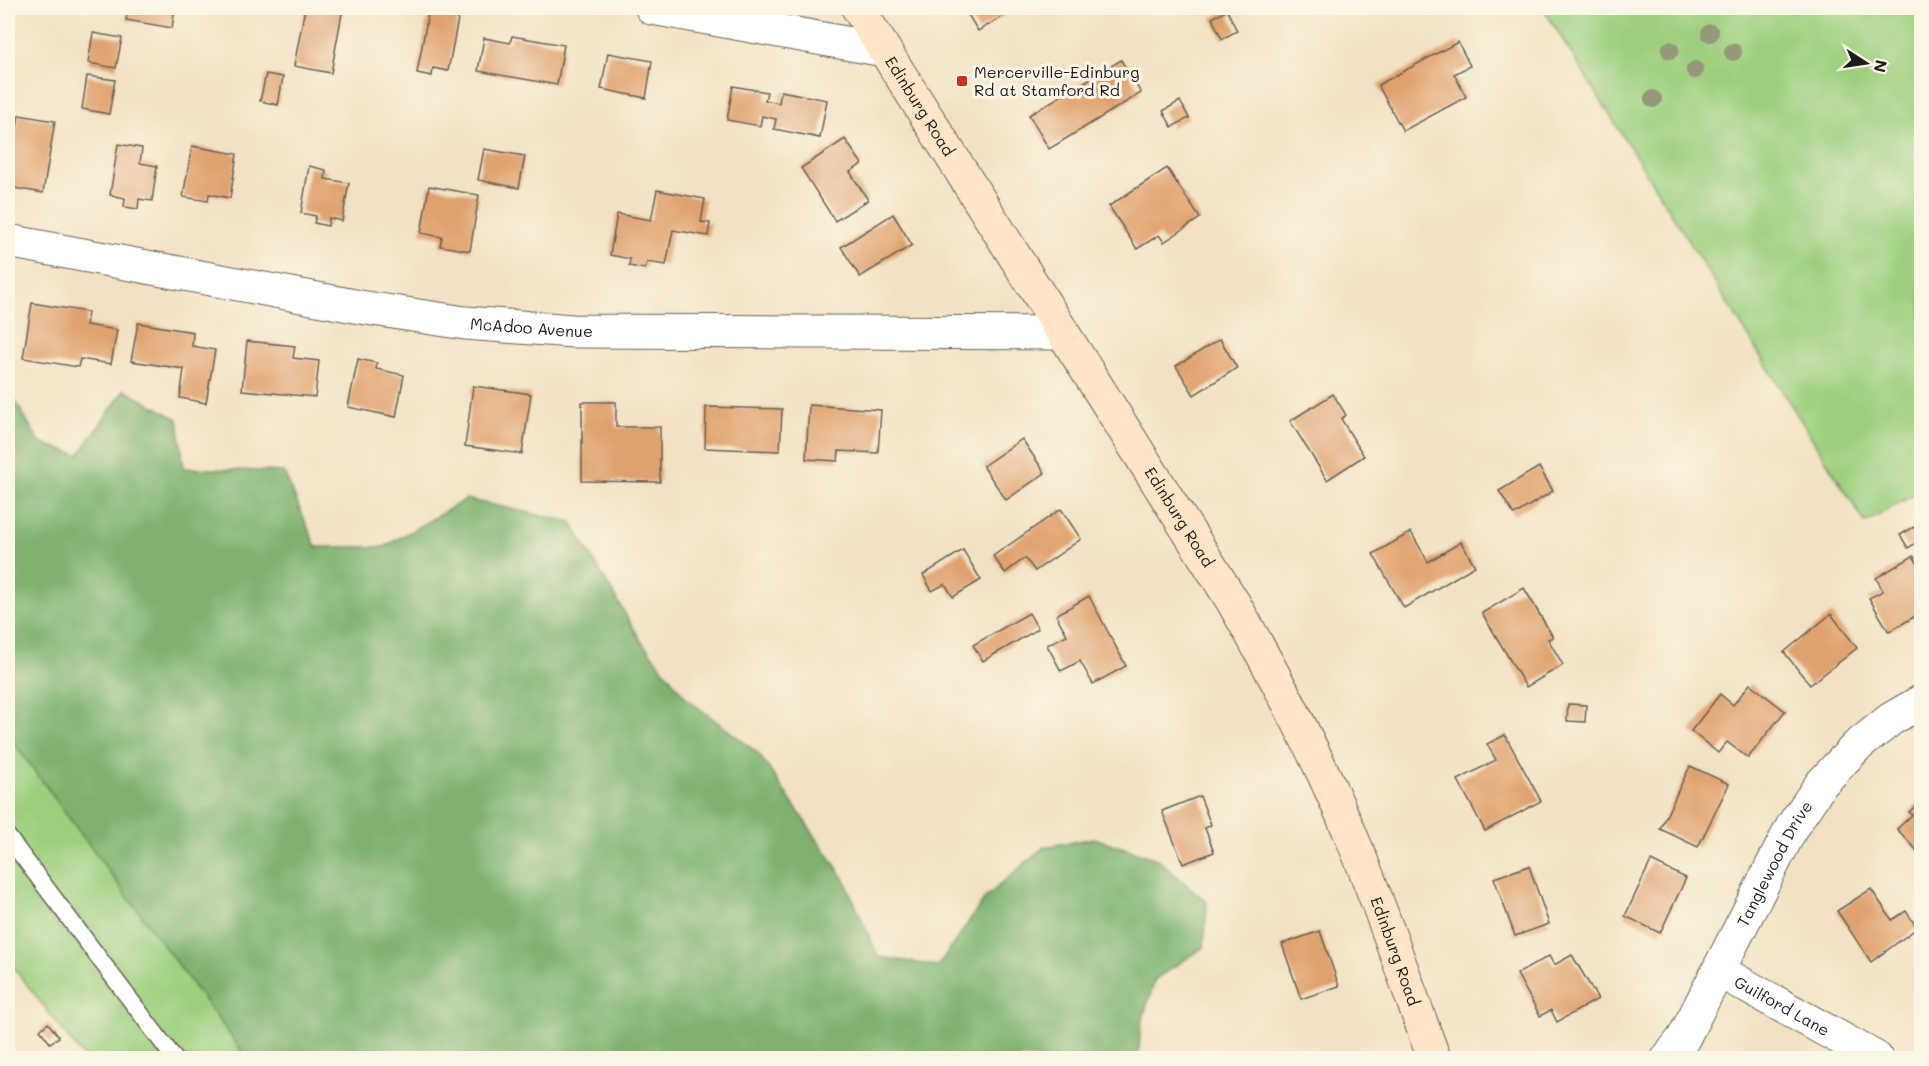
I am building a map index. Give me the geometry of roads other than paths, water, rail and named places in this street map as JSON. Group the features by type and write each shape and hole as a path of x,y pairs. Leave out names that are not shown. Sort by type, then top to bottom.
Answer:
{"main road":[{"name":"Edinburg Road","path":"858,8 1233,602 1278,682 1320,766 1357,850 1434,1059"}],"street":[{"path":"652,8 884,50"},
{"name":"McAdoo Avenue","path":"8,241 360,307 465,323 573,331 1062,333"},
{"name":"Tanglewood Drive","path":"1668,1059 1683,1039 1793,825 1821,784 1856,747 1891,719 1922,700"},
{"name":"Guilford Lane","path":"1719,970 1876,1059"}],"lane":[{"path":"8,837 174,1059"}],"place":[{"name":"Mercerville-Edinburg Rd at Stamford Rd","path":"962,81"}]}
